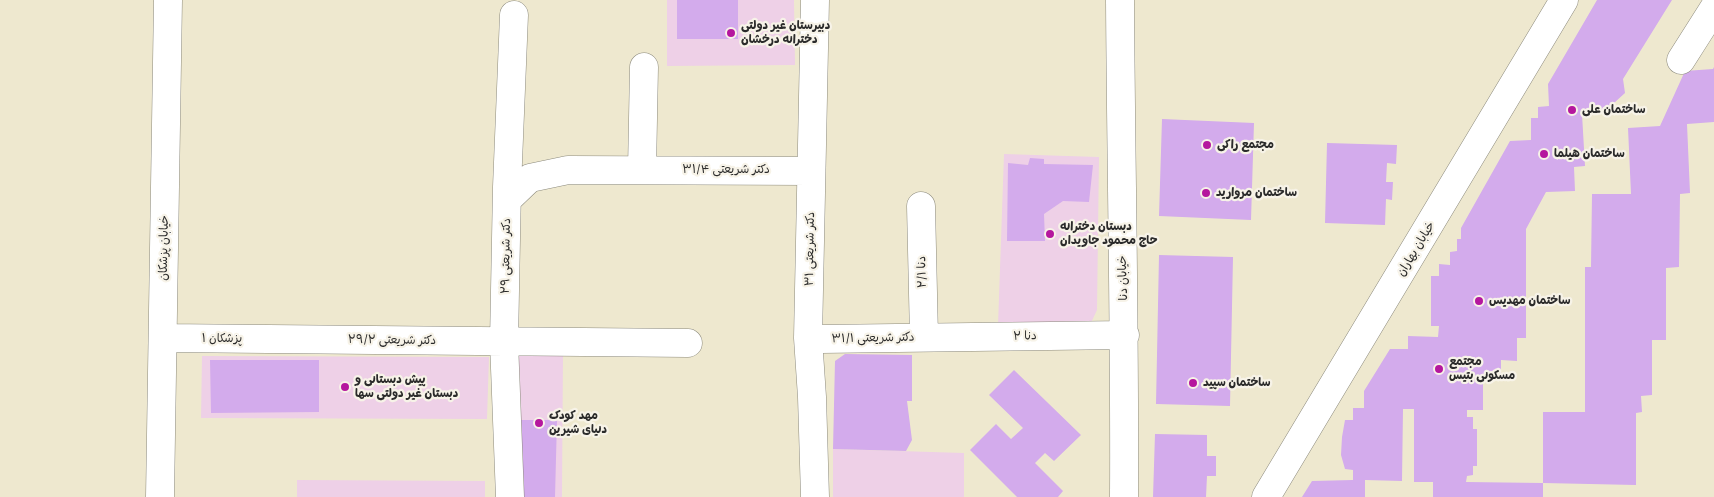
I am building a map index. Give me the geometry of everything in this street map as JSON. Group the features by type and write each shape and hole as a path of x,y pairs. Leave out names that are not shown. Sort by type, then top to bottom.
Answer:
{"street":[{"name":"خیابان پزشکان","path":"160,497 168,0"},
{"name":"۳۱ دکتر شریعتی","path":"815,0 808,338 815,497"},
{"name":"خیابان دنا","path":"1120,0 1122,260 1125,334 1124,497"},
{"name":"خیابان بهاران","path":"1266,497 1564,0"},
{"path":"1681,60 1714,8"},
{"name":"۲۹ دکتر شریعتی","path":"510,497 504,342 514,15"},
{"path":"642,170 644,67"},
{"name":"۳۱/۴ دکتر شریعتی","path":"507,200 530,178 568,170 811,171"},
{"name":"۲/۱ دنا","path":"921,206 924,337"},
{"name":"۲ دنا","path":"924,337 1125,334"},
{"name":"۳۱/۱ دکتر شریعتی","path":"821,339 924,337"},
{"name":"۱ پزشکان","path":"163,338 280,339"},
{"name":"۲۹/۲ دکتر شریعتی","path":"280,339 688,343"}],"shaded area":[{"name":"دبیرستان غیر دولتی دخترانه درخشان","path":"667,0 794,0 795,65 667,66"},
{"name":"دبستان دخترانه حاج محمود جاویدان","path":"1004,154 1099,157 1097,310 1090,325 998,326"},
{"name":"مهد کودک دنیای شیرین","path":"517,348 563,349 562,497 516,497"},
{"name":"پیش دبستانی و دبستان غیر دولتی سها","path":"202,356 489,357 487,419 201,418"},
{"path":"833,449 964,453 964,497 833,497"},
{"path":"297,480 485,481 485,497 297,497"}],"building":[{"path":"677,0 738,0 738,39 677,39"},
{"path":"1597,0 1672,0 1623,79 1625,93 1603,113 1582,114 1585,166 1574,167 1575,191 1546,192 1526,229 1526,338 1517,338 1517,361 1501,360 1501,377 1483,377 1483,410 1467,410 1467,417 1473,417 1473,429 1477,429 1477,466 1473,466 1473,475 1467,476 1466,482 1543,483 1543,497 1433,497 1433,482 1414,482 1414,409 1403,409 1402,481 1365,480 1365,497 1302,497 1312,481 1353,480 1353,470 1345,469 1341,455 1345,420 1353,420 1353,408 1364,408 1364,391 1390,349 1408,349 1408,336 1438,337 1439,326 1431,326 1431,276 1439,276 1439,264 1450,265 1450,252 1457,251 1457,239 1461,239 1461,228 1510,141 1531,140 1531,118 1538,118 1538,107 1549,106 1548,84"},
{"path":"1714,67 1714,122 1687,124 1690,193 1680,194 1679,267 1666,268 1666,340 1652,340 1652,395 1641,396 1642,412 1636,413 1636,485 1543,483 1543,412 1585,412 1585,267 1591,267 1592,194 1631,194 1628,128 1660,126 1685,71 1713,69"},
{"path":"1162,119 1254,123 1251,220 1159,216"},
{"path":"1327,143 1397,145 1396,164 1387,163 1386,182 1393,182 1392,200 1386,199 1385,225 1325,223"},
{"path":"1030,158 1044,159 1044,164 1093,165 1089,202 1063,201 1044,214 1045,241 1007,241 1008,163 1028,165"},
{"path":"1159,255 1233,257 1230,406 1156,404"},
{"path":"845,354 912,355 912,401 907,401 912,440 906,451 833,449 835,361"},
{"path":"210,360 319,360 319,412 211,413"},
{"path":"1014,370 1081,435 1054,461 1045,453 1035,463 1063,491 1058,497 1017,497 970,450 996,424 1011,439 1023,428 989,395"},
{"path":"518,420 557,420 555,497 516,497"},
{"path":"1155,434 1207,435 1207,456 1216,456 1216,476 1207,476 1206,497 1153,497"}],"place":[{"name":"دبیرستان غیر دولتی دخترانه درخشان","path":"731,33"},
{"name":"ساختمان علی","path":"1572,110"},
{"name":"مجتمع راکی","path":"1207,145"},
{"name":"ساختمان هیلما","path":"1544,154"},
{"name":"ساختمان مروارید","path":"1206,193"},
{"name":"دبستان دخترانه حاج محمود جاویدان","path":"1050,234"},
{"name":"ساختمان مهدیس","path":"1479,301"},
{"name":"مجتمع مسکونی بتیس","path":"1439,369"},
{"name":"ساختمان سپید","path":"1193,383"},
{"name":"پیش دبستانی و دبستان غیر دولتی سها","path":"345,387"},
{"name":"مهد کودک دنیای شیرین","path":"539,423"}]}
